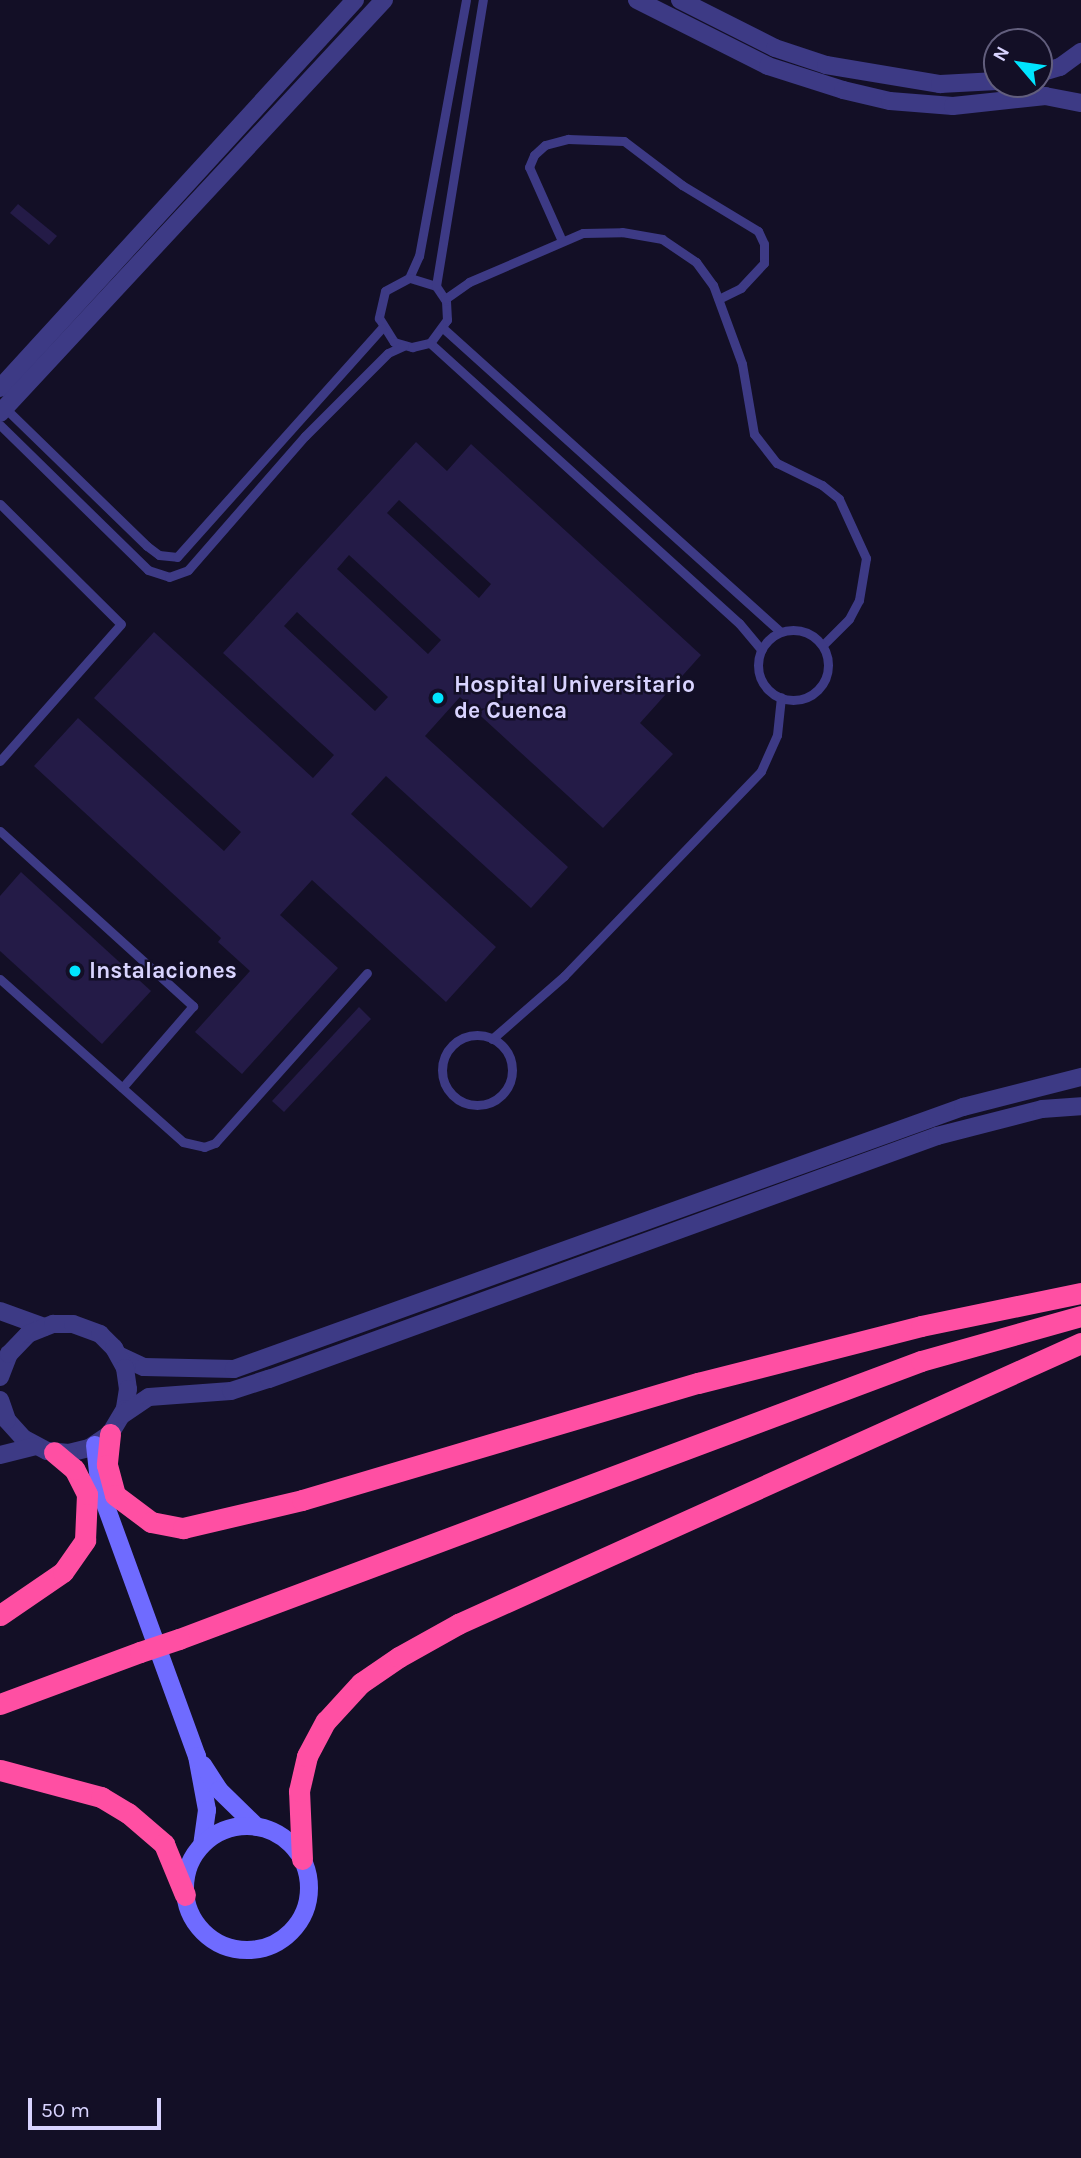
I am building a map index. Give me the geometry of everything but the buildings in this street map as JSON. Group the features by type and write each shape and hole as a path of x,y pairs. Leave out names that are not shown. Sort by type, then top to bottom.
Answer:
{"highway":[{"path":"102,1439 115,1495 151,1522 183,1528 302,1500 698,1383 921,1326 1081,1293"},
{"path":"0,1703 179,1639 921,1361 1081,1317"},
{"path":"302,1859 299,1791 307,1756 326,1721 361,1683 399,1657 458,1624 1081,1343"},
{"path":"0,1615 63,1572 85,1540 87,1494 74,1469 52,1450"},
{"path":"0,1770 101,1797 128,1813 164,1844 185,1895"}],"street":[{"path":"0,388 355,0"},
{"path":"2,415 384,0"},
{"path":"637,0 790,76 866,95 953,106 1045,96 1081,103"},
{"path":"680,0 775,48 826,65 940,84 983,82"},
{"path":"1053,69 1081,52"},
{"path":"0,1311 44,1327 73,1324 92,1329 120,1356 144,1367 234,1369 963,1107 1081,1077"},
{"path":"100,1490 102,1439 122,1415 149,1397 231,1391 937,1136 1031,1111 1081,1106"},
{"path":"1,1371 15,1346 44,1327"},
{"path":"120,1356 128,1389 122,1415"},
{"path":"1,1406 14,1430 91,1474 100,1490 197,1756 207,1810 202,1844 190,1863 185,1895 192,1918 208,1937 241,1950 265,1947 294,1927 306,1906 308,1882 302,1859 283,1838 257,1827 219,1790 197,1756"},
{"path":"0,1455 52,1450 102,1439"},
{"path":"202,1844 223,1830 257,1827"}],"lane":[{"path":"409,278 419,256 466,0"},
{"path":"436,286 483,0"},
{"path":"562,241 529,167 534,155 545,145 568,139 624,141 682,185 758,232 764,244 764,263 741,288 718,299"},
{"path":"445,299 463,285 583,233 622,232 662,239 696,262 718,299 742,364 754,434 776,463 822,485 839,499 866,558 859,600 849,619 823,645"},
{"path":"409,278 436,286 445,299 444,329 430,343 402,346 388,353 305,436 188,570 169,577 148,570 2,415 147,546 159,555 177,556 382,327 381,300 392,285 409,278"},
{"path":"382,327 402,346"},
{"path":"444,329 780,632 808,633 823,645 828,664 824,682 810,695 782,697 768,688 760,674 762,650 780,632"},
{"path":"430,343 739,623 762,650"},
{"path":"0,504 121,624 0,761"},
{"path":"492,1039 511,1062 506,1090 490,1103 461,1102 443,1079 444,1060 464,1038 492,1039 564,976 761,771 777,735 782,697"},
{"path":"0,831 193,1006 122,1088"},
{"path":"0,979 183,1142 204,1147 215,1143 367,973"}],"place":[{"name":"Hospital Universitario de Cuenca","path":"438,698"},
{"name":"Instalaciones","path":"75,971"}]}
